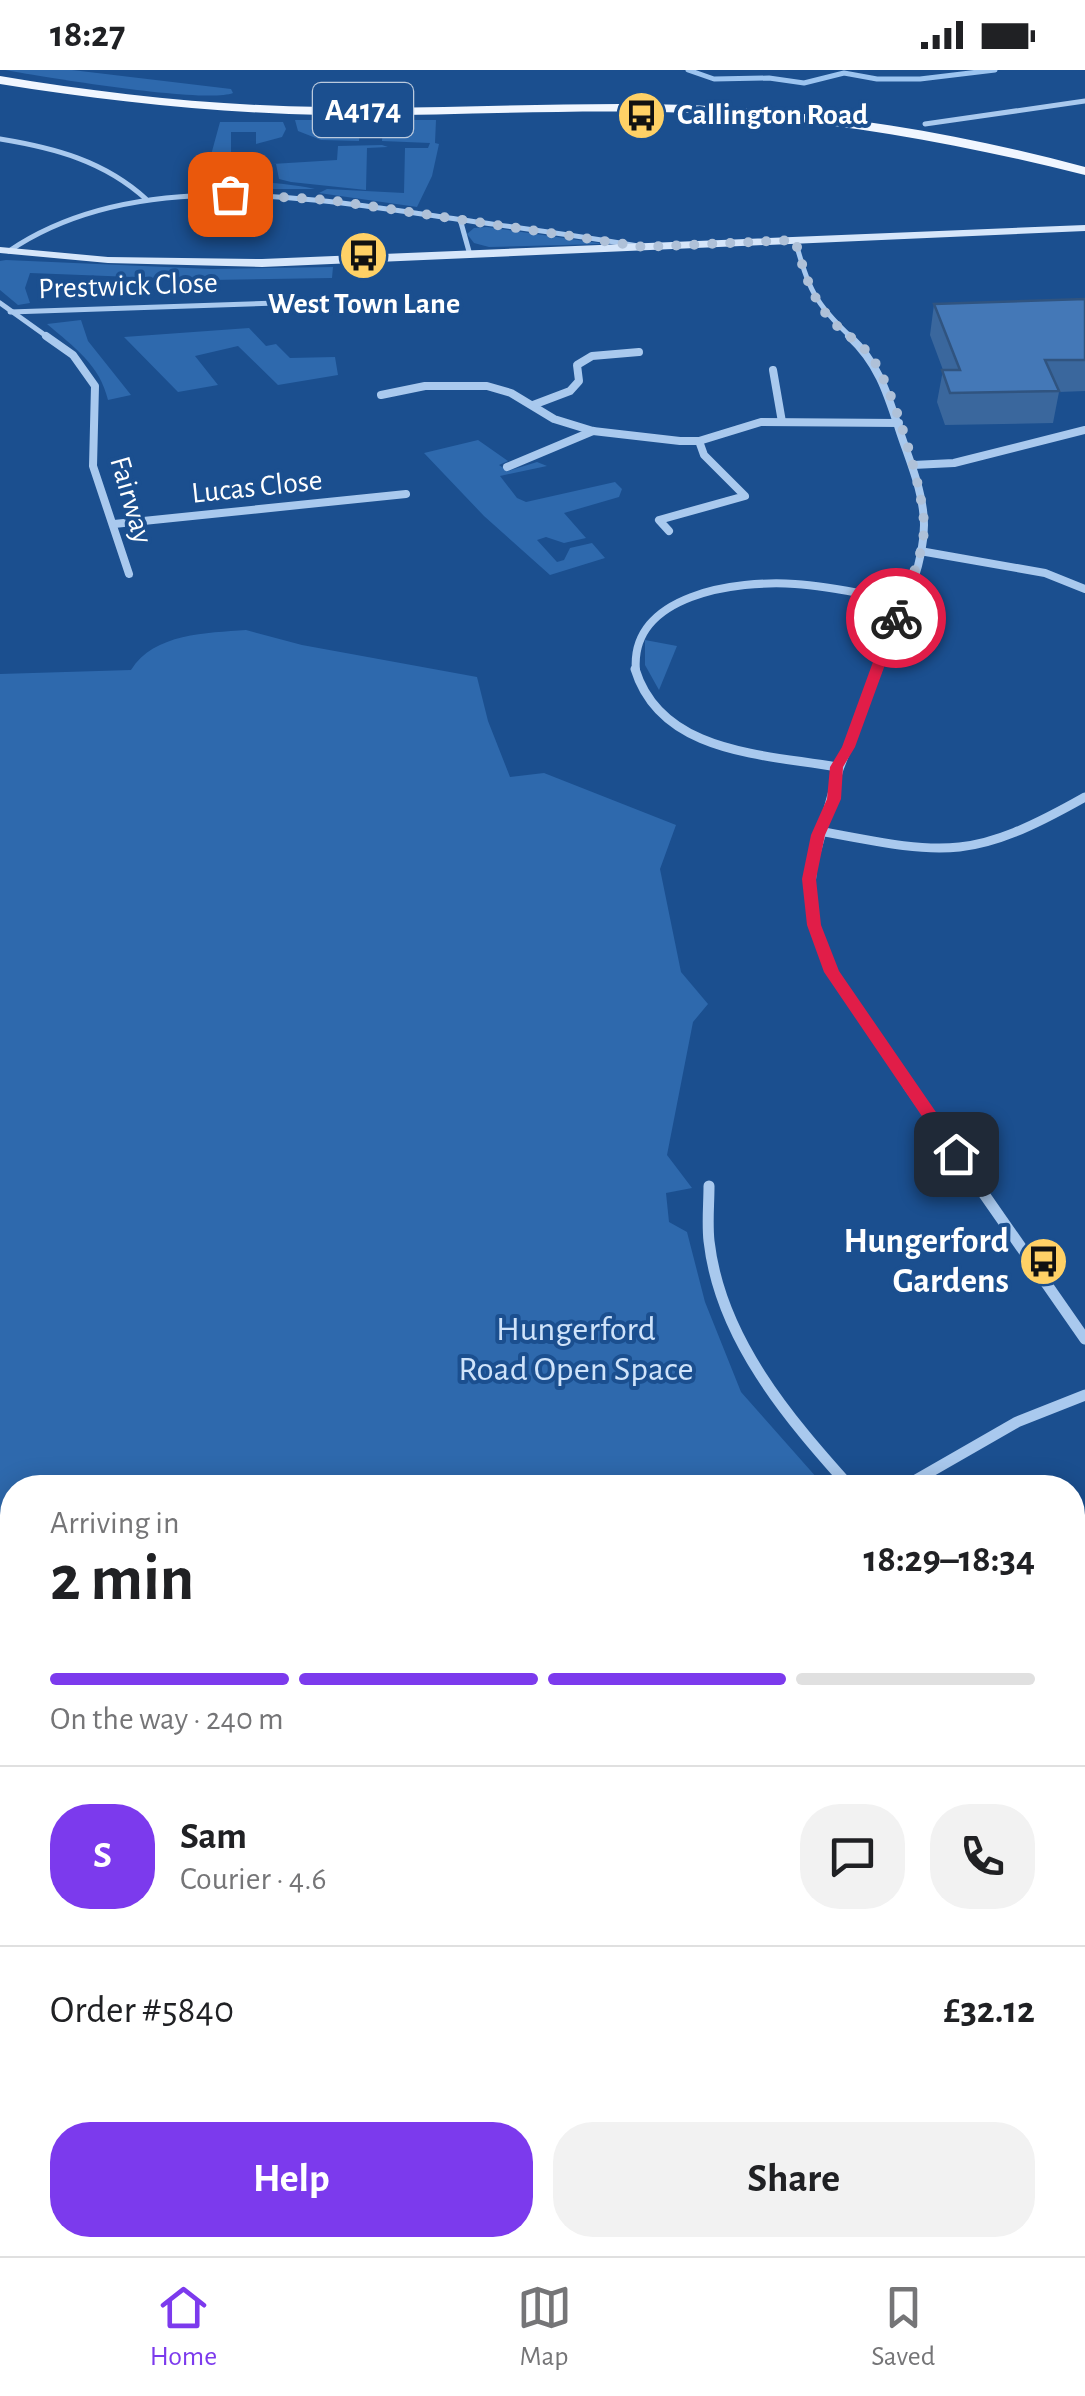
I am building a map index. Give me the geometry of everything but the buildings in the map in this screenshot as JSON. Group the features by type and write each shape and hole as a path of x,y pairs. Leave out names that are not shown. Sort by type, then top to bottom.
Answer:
{"main road":[{"name":"A4174","path":"0,80 165,104 280,110 719,111 802,118 980,145 1085,171"},
{"name":"A4174","path":"940,140 1085,179"},
{"path":"5,250 108,260 229,263 1085,228"}],"street":[{"path":"925,124 1085,101"},
{"path":"0,139 106,166 146,199"},
{"path":"5,250 107,208 146,199 230,194 280,196 460,219 644,247"},
{"path":"460,219 458,225 470,255"},
{"path":"795,240 808,285 821,308 870,355 913,465 922,496 924,528 920,551 849,747 836,767 834,799 820,831 809,879 814,925 832,972 1085,1339"},
{"name":"Prestwick Close","path":"10,312 308,302"},
{"name":"Fairway","path":"0,304 73,355 95,386 92,466 130,574"},
{"path":"533,405 570,391 579,381 577,365 592,356 638,352"},
{"path":"773,370 782,422"},
{"path":"381,395 452,384 487,386 533,405 554,419 593,431 700,441 743,426 782,422 899,423"},
{"path":"913,465 954,463 1085,430"},
{"path":"507,466 593,431"},
{"path":"669,531 659,520 745,496 704,455 700,441"},
{"name":"Lucas Close","path":"114,524 406,494"},
{"path":"920,551 1045,573 1085,590"},
{"path":"836,767 718,745 678,727 638,684 633,657 637,635 660,613 695,596 745,584 784,583 902,602"},
{"path":"820,831 928,851 959,850 995,842 1085,798"},
{"path":"709,1186 709,1246 726,1308 755,1368 798,1430 839,1475"},
{"path":"925,1475 1017,1422 1085,1396"}],"green space":[{"path":"5,70 72,70 231,89 233,93 159,92"},
{"path":"295,120 436,120 435,143 439,144 432,176 417,207 319,193 327,189 404,193 405,148 428,148 430,143 382,141 383,128 360,129 359,141 321,140 298,131"},
{"path":"220,122 283,122 286,129 282,137 256,144 256,132 231,132 231,159 236,160 233,181 315,189 189,189 211,155"},
{"path":"338,146 388,147 367,148 366,190 279,179 276,164 272,164 337,160"},
{"path":"474,228 600,244 489,247 474,243 467,234"},
{"path":"0,261 211,269 333,267 332,278 210,280 30,273 25,288 30,303 18,305 0,290"},
{"path":"81,320 88,341 131,395 108,400 92,367 47,324"},
{"path":"249,328 266,346 276,344 290,358 335,357 338,375 278,385 238,346 195,356 218,385 178,392 124,337"},
{"path":"478,440 508,461 499,465 508,471 537,462 547,466 500,476 517,498 526,502 615,482 622,489 619,497 564,513 586,538 564,543 546,537 537,540 557,562 564,560 570,548 592,543 605,558 550,575 484,516 424,453"},
{"name":"Hungerford Road Open Space","path":"246,630 302,645 477,677 488,721 510,777 544,773 676,825 660,869 681,972 708,1004 693,1022 667,1155 692,1188 666,1193 669,1222 687,1232 705,1302 741,1392 814,1475 0,1475 0,674 131,670 153,649 199,634"},
{"path":"645,640 677,646 659,690 645,665"}],"waterway":[{"path":"688,70 714,79 769,78 804,83 844,73 877,79 920,79 995,70"}],"way so far":[{"path":"230,194 329,200 644,247 795,240 808,285 821,308 870,355 881,374 922,496 924,528 920,551 896,618"}],"place":[{"name":"Callington Road","path":"642,115"},
{"name":"West Town Lane","path":"364,255"},
{"name":"Hungerford Gardens","path":"1044,1261"}],"route":[{"path":"896,618 849,747 836,767 834,799 818,835 809,879 814,925 832,972 956,1154"}]}
